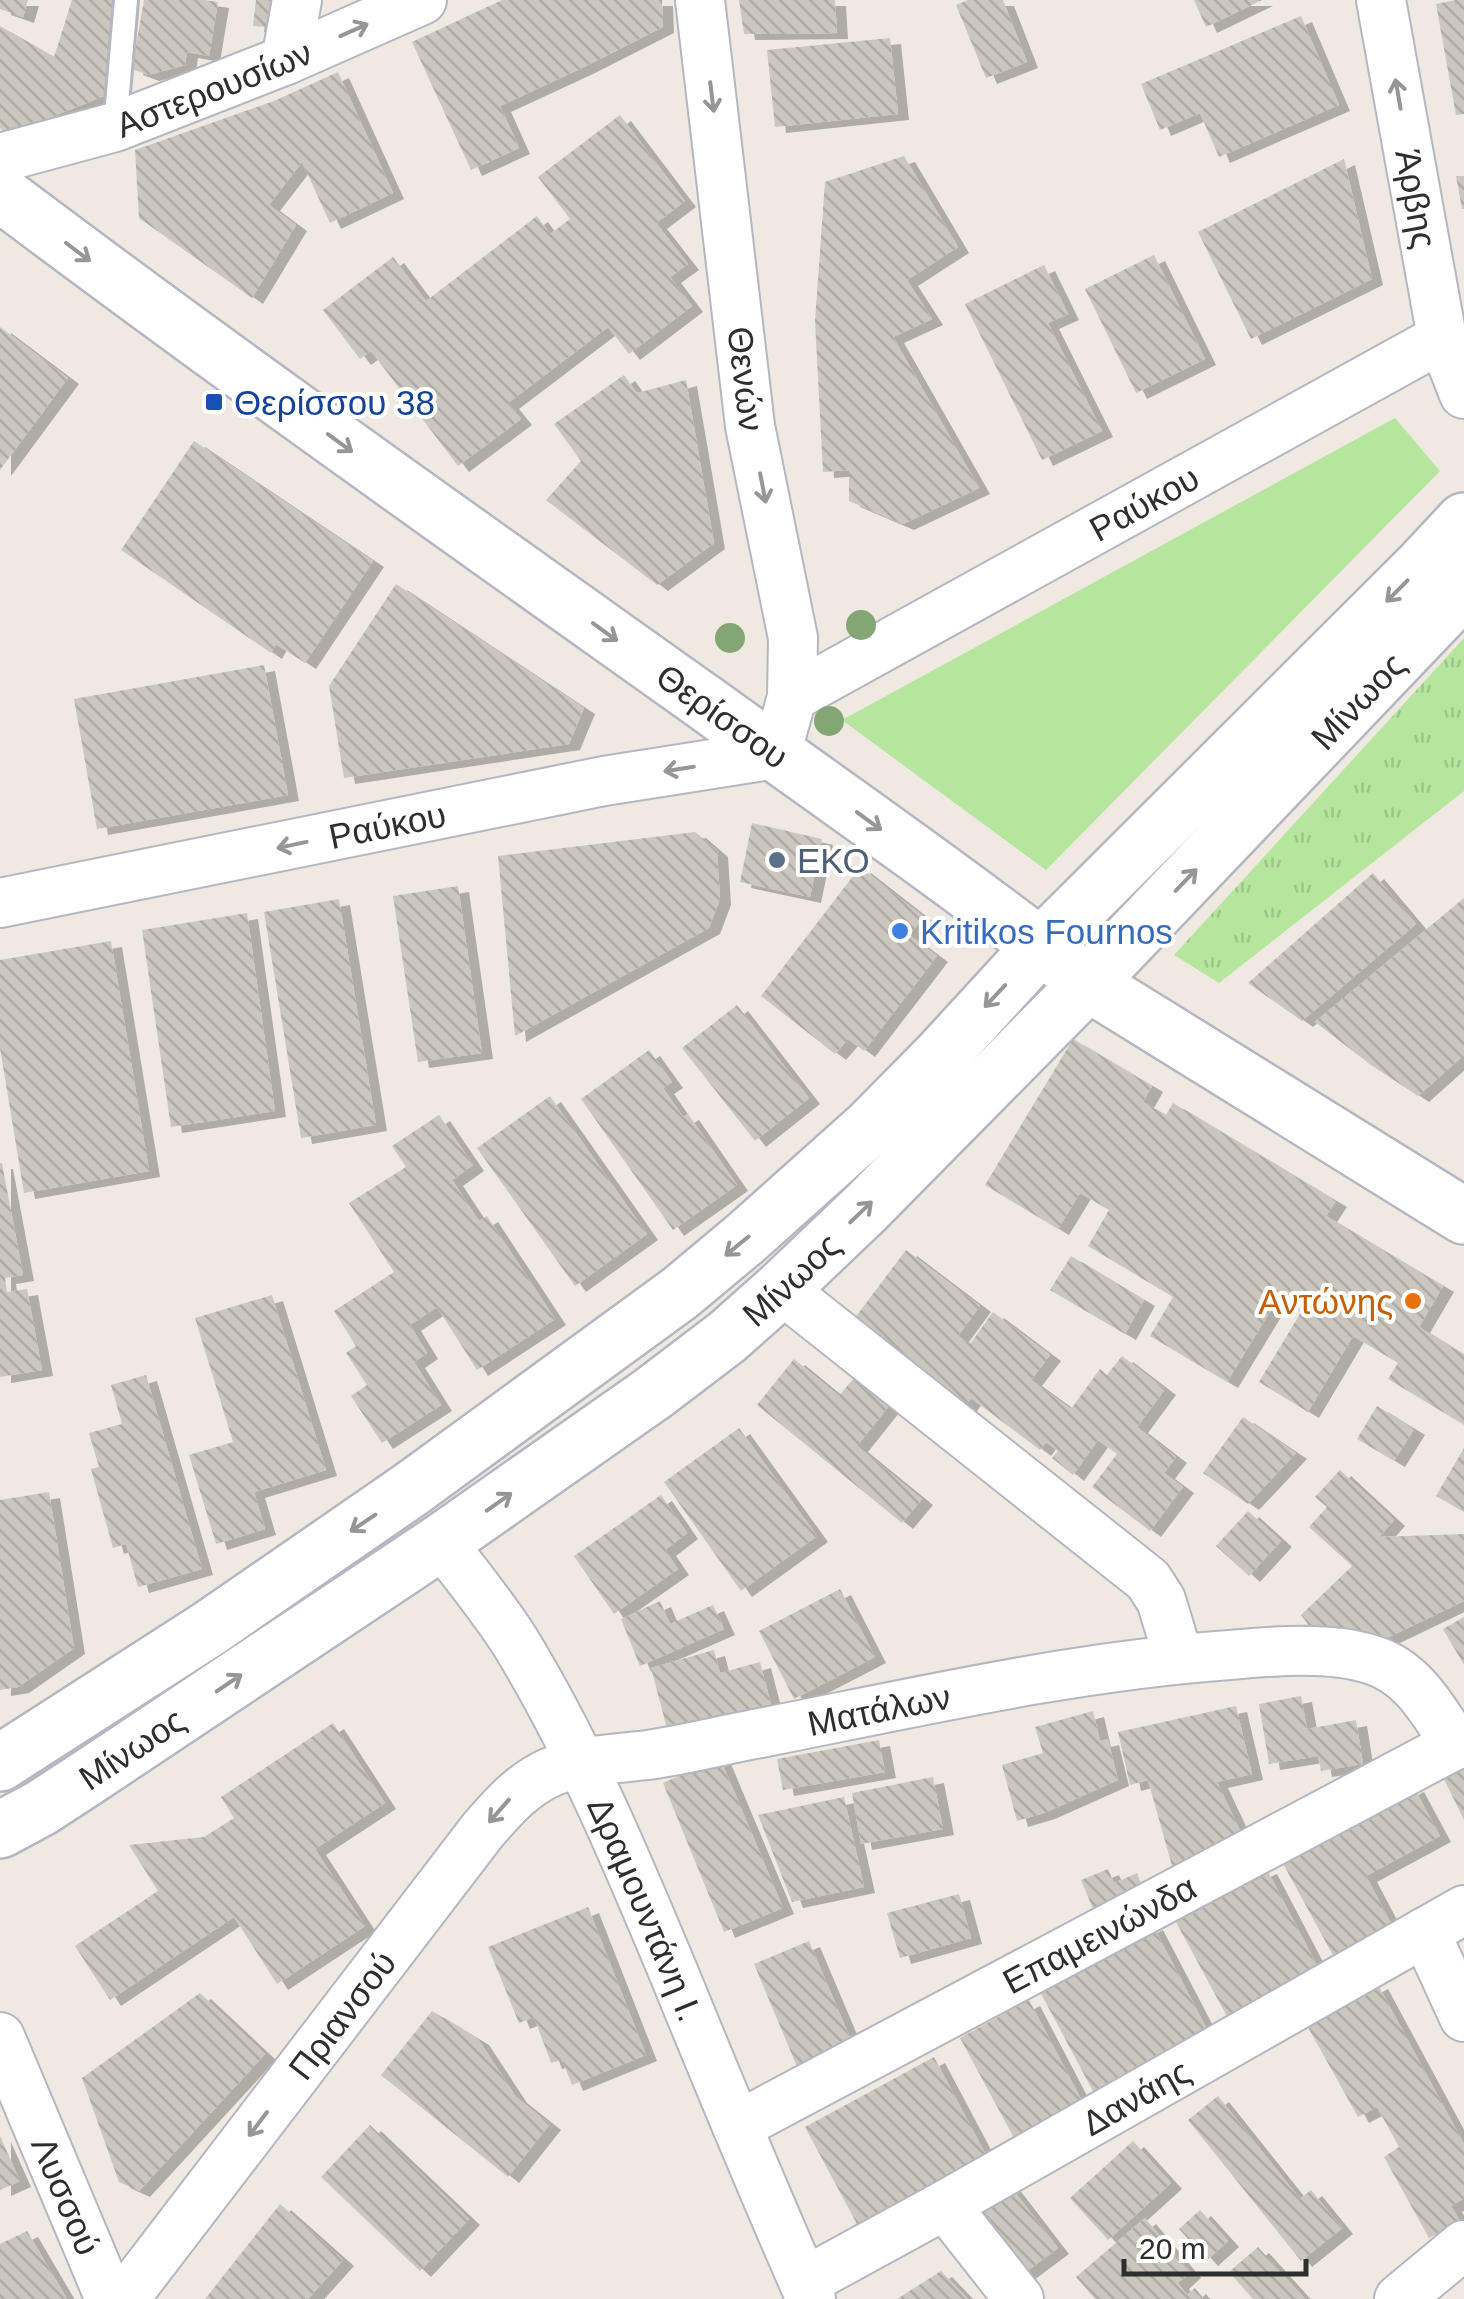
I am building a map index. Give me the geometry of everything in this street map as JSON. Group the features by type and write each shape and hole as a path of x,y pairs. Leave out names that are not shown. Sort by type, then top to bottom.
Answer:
{"main road":[{"name":"Θερίσσου","path":"0,193 189,335 776,754 1088,983 1464,1216"},
{"name":"Μίνωος","path":"0,1764 350,1532 680,1293 790,1200 870,1127 1041,946 1464,521"},
{"name":"Μίνωος","path":"0,1830 88,1778 442,1542 693,1364 782,1289 1088,983 1464,589"}],"street":[{"path":"286,60 297,0"},
{"name":"Αστερουσίων","path":"0,158 115,127 286,60 422,0"},
{"name":"Θενών","path":"700,0 750,426 793,638 792,697 776,754"},
{"name":"Άρβης","path":"1381,0 1442,338 1464,394"},
{"name":"Ραύκου","path":"792,697 1442,338"},
{"name":"Ραύκου","path":"0,902 604,781 776,754"},
{"path":"782,1289 1148,1580 1161,1600 1179,1658"},
{"name":"Δραμουντάνη Ι.","path":"442,1542 513,1638 581,1762 626,1858 808,2290"},
{"name":"Ματάλων","path":"581,1762 656,1754 1084,1671 1179,1658 1287,1650 1371,1658 1388,1666 1420,1692 1460,1743"},
{"name":"Επαμεινώνδα","path":"737,2126 1460,1743"},
{"name":"Πριανσού","path":"124,2299 492,1819 531,1782 581,1762"},
{"path":"1444,1921 1464,2018"},
{"name":"Δανάης","path":"808,2290 946,2204 1444,1921"},
{"name":"Λυσσού","path":"0,2037 110,2299"},
{"path":"946,2204 1020,2299"},
{"path":"1399,2299 1464,2245"}],"lane":[{"path":"115,127 126,0"}],"green space":[{"path":"1395,418 1440,471 1046,870 842,720"},
{"path":"1464,638 1464,791 1219,983 1174,955"}],"building":[{"path":"0,0 28,0 23,17 0,9"},
{"path":"72,0 116,0 104,96 49,118 14,139 0,128 0,26 54,57"},
{"path":"144,0 218,2 209,56 187,52 185,65 148,75 132,69"},
{"path":"256,0 279,0 277,28 253,26"},
{"path":"502,0 662,0 663,27 500,106 519,148 471,170 412,42"},
{"path":"739,0 835,0 837,33 744,34"},
{"path":"968,0 1003,0 1027,62 986,78 956,5"},
{"path":"1194,0 1262,0 1206,27"},
{"path":"1464,0 1464,114 1456,115 1436,4"},
{"path":"1301,16 1339,105 1219,157 1200,113 1160,130 1141,84"},
{"path":"890,38 898,114 775,127 767,50"},
{"path":"338,72 393,193 330,223 302,162 269,205 296,225 252,298 139,218 135,150 274,101"},
{"path":"620,115 685,201 656,223 688,264 670,277 692,306 629,354 608,327 508,403 521,419 458,466 371,351 360,359 323,310 393,257 426,301 537,216 550,234 570,219 538,177"},
{"path":"904,156 958,247 907,280 932,319 893,337 979,488 903,524 849,501 849,470 823,472 815,321 825,182"},
{"path":"1344,159 1372,279 1251,339 1198,232"},
{"path":"1456,176 1464,176 1464,209 1462,209"},
{"path":"1154,255 1205,359 1136,393 1085,289"},
{"path":"1044,265 1068,314 1048,323 1102,431 1042,460 965,304"},
{"path":"0,327 68,378 0,470"},
{"path":"624,375 637,393 686,380 714,543 657,585 546,500 581,461 554,424"},
{"path":"194,441 373,561 305,663 276,644 271,653 121,550"},
{"path":"396,584 584,708 569,744 344,778 329,686"},
{"path":"264,665 288,795 97,829 74,699"},
{"path":"752,823 822,839 810,897 740,882"},
{"path":"695,832 717,851 720,899 709,928 515,1036 498,856"},
{"path":"860,867 924,917 909,935 937,956 864,1051 848,1039 835,1054 761,996"},
{"path":"1373,873 1416,924 1302,1021 1248,983"},
{"path":"458,886 482,1053 418,1062 393,896"},
{"path":"1464,898 1464,1055 1418,1096 1315,1022"},
{"path":"339,899 376,1125 301,1138 264,912"},
{"path":"247,913 275,1111 171,1127 142,930"},
{"path":"111,941 149,1171 24,1193 0,1048 0,960"},
{"path":"737,1005 809,1098 755,1141 682,1048"},
{"path":"1073,1039 1152,1086 1143,1102 1166,1115 1173,1103 1336,1201 1326,1216 1443,1286 1419,1327 1464,1355 1464,1425 1388,1379 1398,1363 1353,1336 1308,1412 1259,1382 1301,1312 1278,1298 1227,1382 1150,1336 1173,1297 1088,1246 1109,1210 1080,1193 1058,1229 985,1185"},
{"path":"649,1050 672,1082 663,1088 683,1117 688,1114 737,1185 673,1230 581,1099"},
{"path":"550,1096 647,1234 575,1286 477,1148"},
{"path":"439,1115 473,1165 452,1180 479,1221 487,1216 555,1319 477,1370 437,1307 410,1325 427,1353 414,1362 441,1405 382,1443 351,1396 367,1385 346,1353 356,1346 334,1311 394,1272 349,1203 406,1167 392,1146"},
{"path":"0,1163 23,1275 5,1278 7,1292 27,1289 42,1370 0,1377"},
{"path":"906,1250 980,1306 958,1336 970,1344 993,1312 1050,1355 1031,1380 1071,1409 1100,1369 1107,1375 1122,1356 1165,1389 1137,1427 1176,1457 1164,1473 1183,1487 1150,1531 1092,1487 1117,1454 1098,1440 1073,1475 1052,1458 1058,1451 1046,1442 1040,1450 971,1398 964,1408 851,1323"},
{"path":"1071,1256 1144,1300 1125,1334 1050,1290"},
{"path":"272,1295 326,1470 254,1492 265,1529 216,1544 189,1455 233,1442 195,1318"},
{"path":"794,1359 839,1396 857,1374 892,1402 857,1446 922,1499 902,1523 757,1405"},
{"path":"146,1375 202,1569 138,1587 126,1544 113,1548 91,1469 99,1467 89,1433 122,1424 111,1385"},
{"path":"1377,1406 1414,1429 1394,1461 1357,1439"},
{"path":"1243,1417 1296,1453 1248,1504 1203,1473"},
{"path":"739,1428 817,1536 741,1591 664,1482"},
{"path":"1464,1448 1464,1512 1436,1496"},
{"path":"1340,1470 1394,1520 1379,1537 1464,1534 1464,1601 1389,1637 1321,1642 1301,1615 1352,1566 1309,1527 1327,1507 1315,1497"},
{"path":"49,1492 74,1648 18,1687 0,1690 0,1500"},
{"path":"661,1495 687,1533 665,1550 678,1569 614,1614 574,1556"},
{"path":"1248,1511 1281,1541 1249,1576 1216,1546"},
{"path":"840,1589 875,1657 794,1699 759,1631"},
{"path":"660,1601 670,1624 713,1605 724,1629 640,1666 621,1619"},
{"path":"1464,1617 1464,1665 1443,1629"},
{"path":"714,1650 720,1673 760,1662 773,1712 670,1740 651,1668"},
{"path":"1301,1696 1307,1729 1356,1720 1363,1764 1321,1771 1318,1756 1269,1764 1259,1704"},
{"path":"1236,1706 1252,1774 1217,1782 1242,1835 1172,1866 1148,1780 1130,1785 1118,1732"},
{"path":"1093,1711 1100,1741 1108,1739 1118,1780 1017,1821 1002,1765 1043,1753 1035,1727"},
{"path":"333,1723 385,1803 315,1849 365,1926 277,1984 234,1917 110,2000 75,1946 158,1891 129,1845 204,1837 234,1818 221,1797"},
{"path":"879,1740 885,1772 783,1790 777,1759"},
{"path":"1464,1756 1464,1820 1439,1769"},
{"path":"720,1758 783,1908 724,1932 663,1783"},
{"path":"933,1777 943,1829 861,1844 852,1793"},
{"path":"1413,1786 1440,1836 1366,1876 1394,1929 1336,1961 1280,1858"},
{"path":"844,1797 864,1887 792,1902 758,1815"},
{"path":"1266,1868 1321,1973 1230,2022 1170,1911"},
{"path":"1108,1869 1114,1883 1137,1873 1146,1896 1096,1916 1081,1880"},
{"path":"959,1894 971,1938 900,1958 887,1913"},
{"path":"588,1907 646,2055 572,2085 562,2060 551,2063 534,2017 519,2023 488,1947"},
{"path":"1152,1924 1209,2033 1095,2095 1037,1986"},
{"path":"809,1941 853,2045 798,2069 754,1964"},
{"path":"1377,1983 1464,2144 1464,2198 1451,2206 1460,2221 1429,2238 1384,2157 1399,2147 1377,2107 1358,2117 1305,2022"},
{"path":"200,1993 265,2054 139,2191 119,2182 82,2078"},
{"path":"1029,2000 1082,2101 1014,2138 960,2038"},
{"path":"432,2011 478,2039 516,2097 550,2124 508,2177 381,2075"},
{"path":"934,2057 987,2157 858,2226 805,2127"},
{"path":"1218,2096 1300,2199 1311,2190 1342,2228 1301,2261 1188,2120"},
{"path":"370,2125 469,2219 420,2271 321,2177"},
{"path":"0,2136 20,2181 0,2190"},
{"path":"1133,2141 1171,2183 1108,2240 1070,2198"},
{"path":"1008,2183 1058,2248 1019,2277 970,2212"},
{"path":"280,2204 343,2260 308,2299 205,2299"},
{"path":"1200,2210 1228,2241 1207,2260 1179,2229"},
{"path":"1145,2218 1190,2272 1178,2283 1187,2295 1195,2288 1204,2299 1095,2299 1076,2277"},
{"path":"27,2231 67,2299 0,2299 0,2244"},
{"path":"1258,2247 1305,2299 1253,2299 1229,2272"},
{"path":"941,2271 968,2299 897,2299"}],"place":[{"name":"Θερίσσου 38","path":"214,402"},
{"name":"ΕΚΟ","path":"777,860"},
{"name":"Kritikos Fournos","path":"900,931"},
{"name":"Αντώνης","path":"1413,1301"}]}
